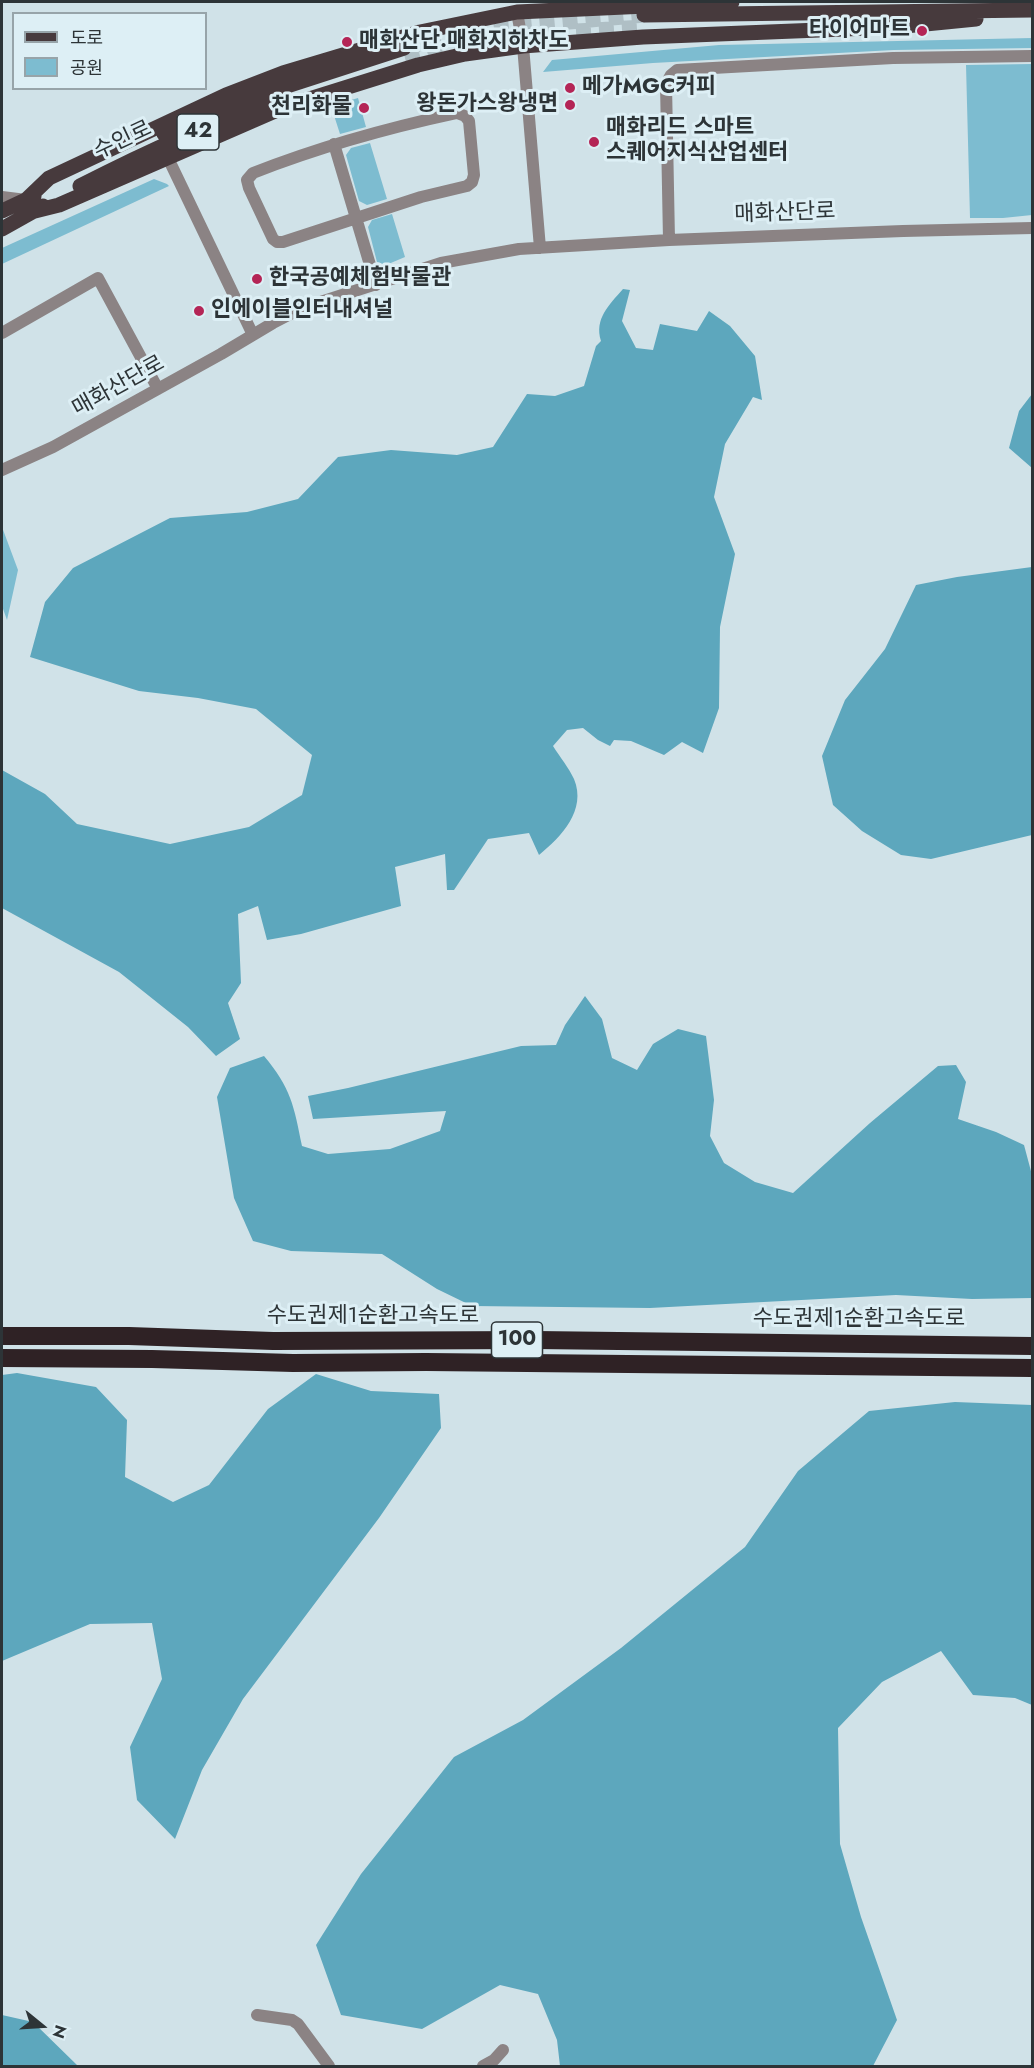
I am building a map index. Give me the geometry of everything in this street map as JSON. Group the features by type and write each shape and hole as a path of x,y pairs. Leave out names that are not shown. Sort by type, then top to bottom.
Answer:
{"highway":[{"name":"수도권제1순환고속도로","path":"2,1336 129,1336 273,1341 536,1340 1032,1346"},
{"name":"수도권제1순환고속도로","path":"2,1358 293,1363 426,1362 1032,1368"}],"main road":[{"path":"30,205 59,205 406,52 517,12 732,2"},
{"path":"899,2 978,15 1032,19"},
{"path":"406,52 465,54 523,46 699,34 895,27 1032,10"},
{"path":"644,21 978,15"},
{"name":"수인로","path":"2,229 30,205 135,147 231,104 406,52"},
{"name":"수인로","path":"2,211 30,205"}],"street":[{"path":"517,12 523,46 540,248"},
{"path":"669,240 666,84 670,75 677,70 893,58 1032,56"},
{"path":"457,113 465,116 469,121 474,175 472,182 467,186 421,197 355,219 277,242 273,239 249,188 248,180 252,173 334,144 396,126 457,113"},
{"path":"334,144 376,285"},
{"path":"168,158 253,335"},
{"path":"2,197 30,205"},
{"name":"매화산단로","path":"2,470 53,447 303,308 441,263 492,252 669,240 1032,228"},
{"path":"2,333 98,278 158,389"},
{"path":"257,2015 292,2020 298,2024 329,2067"},
{"path":"483,2067 503,2050"}],"green space":[{"path":"1032,38 1032,48 894,50 653,63 543,72 552,60 719,45"},
{"path":"1032,64 1032,215 970,218 966,65"},
{"path":"358,98 366,127 340,134 331,106"},
{"path":"370,143 387,199 367,205 359,201 346,155 351,148"},
{"path":"154,179 169,186 2,264 2,248"},
{"path":"392,214 405,257 386,265 377,262 368,227 372,220"},
{"path":"2,527 18,570 7,620 2,606"}],"shaded area":[{"path":"623,289 630,290 622,321 636,348 653,350 660,324 697,331 709,311 730,326 755,356 762,400 753,397 725,444 714,497 735,554 720,627 719,708 703,753 682,742 664,755 631,741 614,740 610,746 583,728 567,730 553,746 574,779 577,801 570,822 556,840 539,855 529,833 488,839 454,890 447,890 445,854 395,867 401,906 301,934 267,940 258,906 238,914 241,983 228,1003 240,1039 216,1056 188,1027 119,972 2,908 2,770 45,794 77,824 170,844 249,827 302,795 312,755 256,709 198,698 139,691 30,657 45,602 73,568 170,518 247,512 298,499 338,457 391,450 457,455 493,447 527,394 555,396 584,386 596,346 601,341 599,333 601,319"},
{"path":"1032,394 1032,468 1009,448 1019,411"},
{"path":"1032,567 1032,835 931,859 901,855 862,831 833,805 822,756 845,700 885,649 916,585"},
{"path":"585,996 602,1019 612,1058 637,1070 653,1044 678,1029 706,1036 714,1100 710,1136 724,1163 755,1182 793,1193 870,1123 938,1066 956,1065 966,1082 958,1119 996,1132 1024,1145 1032,1175 1032,1298 972,1299 896,1295 650,1308 472,1306 437,1289 382,1254 291,1251 253,1241 234,1198 217,1097 230,1068 264,1056 286,1088 302,1146 328,1154 390,1149 440,1131 446,1111 313,1119 308,1096 521,1046 556,1045 565,1025"},
{"path":"17,1373 96,1387 127,1420 125,1477 173,1502 209,1485 268,1409 316,1374 371,1391 439,1394 441,1428 379,1518 243,1699 202,1770 175,1839 137,1800 130,1747 162,1679 152,1623 90,1624 2,1661 2,1375"},
{"path":"955,1402 1032,1405 1032,1705 1015,1698 973,1695 941,1651 882,1682 838,1728 840,1844 861,1917 897,2020 873,2066 560,2066 557,2040 538,1994 500,1985 422,2029 341,2015 316,1945 361,1874 454,1757 523,1720 621,1648 745,1547 798,1471 869,1411"},
{"path":"2,2015 33,2022 78,2066 2,2066"}],"tunnel":[{"path":"404,48 483,30 644,15"},
{"path":"576,31 644,27"},
{"path":"405,58 448,47"}],"place":[{"name":"타이어마트","path":"922,31"},
{"name":"매화산단.매화지하차도","path":"347,42"},
{"name":"메가MGC커피","path":"570,88"},
{"name":"왕돈가스왕냉면","path":"570,105"},
{"name":"천리화물","path":"364,108"},
{"name":"매화리드 스마트 스퀘어지식산업센터","path":"594,142"},
{"name":"한국공예체험박물관","path":"257,279"},
{"name":"인에이블인터내셔널","path":"199,311"}]}
